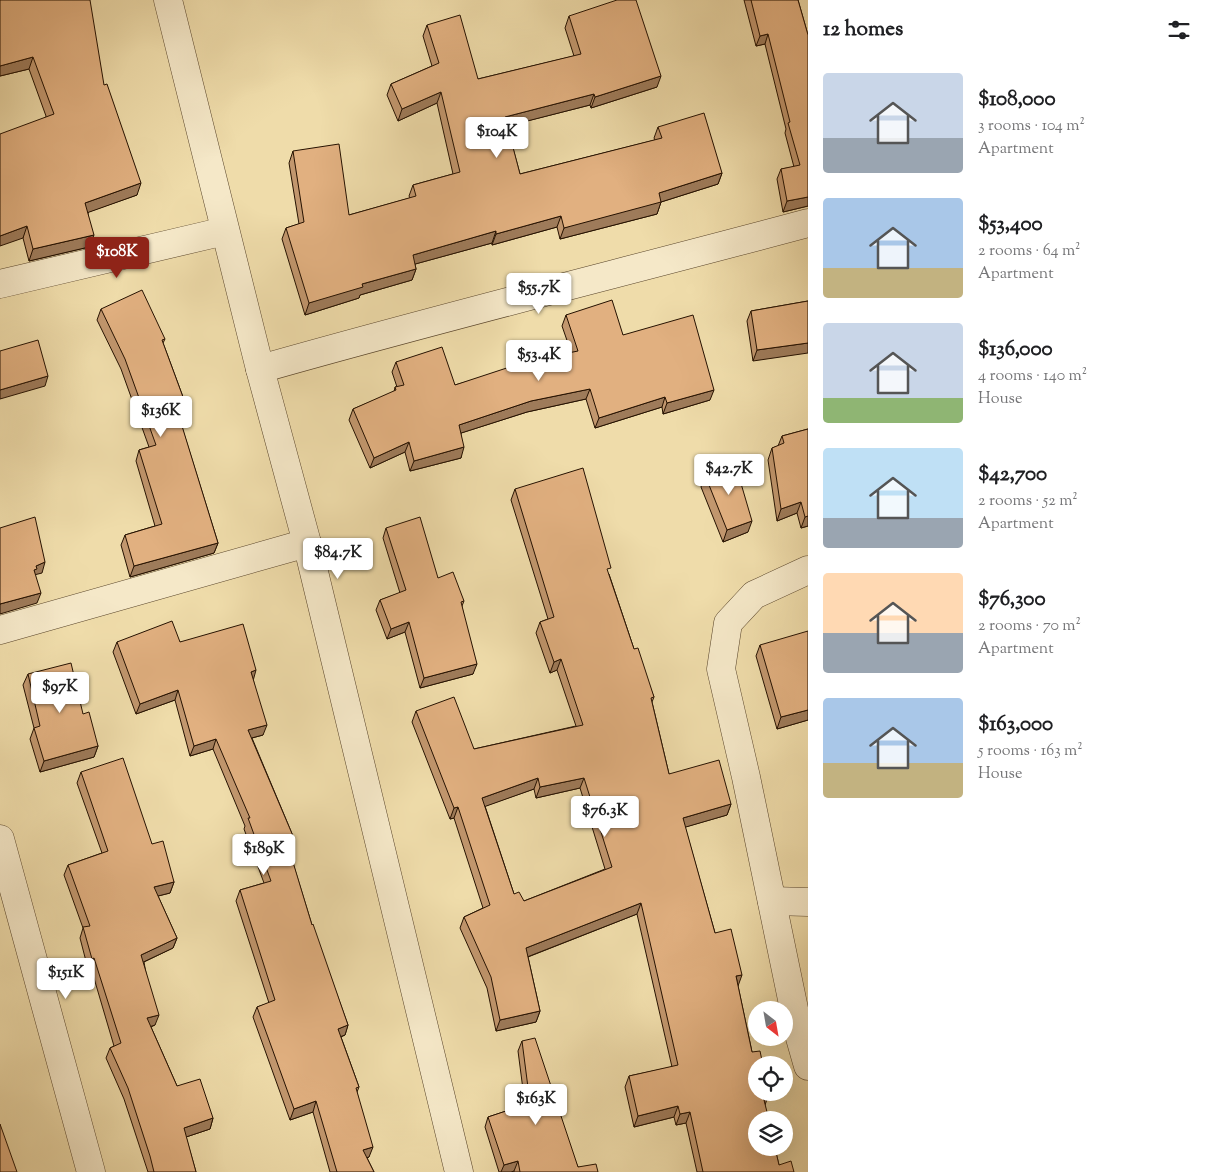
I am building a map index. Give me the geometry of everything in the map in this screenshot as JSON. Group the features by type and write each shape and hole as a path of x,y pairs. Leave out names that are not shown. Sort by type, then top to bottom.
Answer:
{"street":[{"path":"168,0 260,369 307,543 460,1172"},
{"path":"260,369 418,323 623,272 808,223"},
{"path":"0,284 225,231"},
{"path":"0,630 307,543"},
{"path":"808,570 754,595 728,623 721,669 800,1038 808,1066"},
{"path":"0,839 91,1172"},
{"path":"772,901 808,902"}],"building":[{"path":"0,0 90,0 104,85 107,84 141,183 85,203 94,235 33,249 27,226 0,236 0,134 54,114 33,57 0,66"},
{"path":"617,0 636,0 661,76 595,97 594,94 505,117 520,174 662,138 658,127 704,113 722,173 659,193 661,202 564,228 561,216 496,234 496,231 413,255 416,269 362,284 363,287 309,303 286,228 304,222 293,151 339,144 349,215 416,196 413,185 460,172 441,92 402,109 391,84 439,63 427,25 460,15 478,79 581,54 569,16"},
{"path":"751,0 798,0 808,35 808,197 787,201 781,169 800,165 788,123 790,122 768,34 760,36"},
{"path":"142,290 165,339 162,340 183,397 174,400 218,543 134,566 125,535 162,524 139,450 156,445 125,359 101,309"},
{"path":"612,300 623,335 693,315 714,390 667,403 665,397 599,418 590,389 531,401 459,425 464,447 414,461 409,442 374,458 353,409 396,390 395,387 404,385 396,362 442,347 455,385 528,361 578,351 566,315"},
{"path":"808,301 808,343 757,350 751,311"},
{"path":"38,340 48,376 0,390 0,351"},
{"path":"808,429 808,516 805,517 801,502 781,509 772,448 784,443 782,436"},
{"path":"735,463 752,521 727,530 705,475"},
{"path":"583,468 611,568 607,569 634,649 638,648 654,697 651,698 669,774 719,760 731,804 683,818 715,933 731,929 742,975 736,976 748,1033 748,1046 751,1046 752,1052 760,1051 761,1056 748,1056 748,1101 764,1101 767,1111 748,1111 748,1156 777,1156 779,1165 791,1161 794,1172 703,1172 690,1112 680,1114 678,1106 638,1116 629,1076 678,1065 641,903 526,948 540,1011 500,1020 491,977 464,917 490,905 458,807 454,808 416,711 454,697 474,749 583,725 561,659 554,662 540,622 554,617 515,489","holes":["538,778 540,787 584,778 612,867 524,901 519,892 514,894 482,798"]},
{"path":"35,517 45,562 36,566 37,569 34,570 41,593 0,604 0,528"},
{"path":"420,517 438,578 453,572 464,601 461,602 477,664 424,678 409,622 391,629 380,600 406,590 386,528"},
{"path":"172,621 180,642 243,624 256,670 251,672 267,725 248,730 293,836 286,839 312,925 348,1025 338,1029 359,1087 356,1088 373,1147 363,1150 374,1172 337,1172 316,1101 294,1109 257,1007 275,1000 240,890 271,881 248,818 250,818 216,739 194,746 178,690 140,704 117,642"},
{"path":"808,631 808,710 781,717 760,645"},
{"path":"71,663 83,714 89,712 98,746 44,761 34,728 40,726 28,674"},
{"path":"123,758 152,844 163,841 174,882 154,887 177,938 141,955 159,1015 147,1018 177,1086 200,1079 213,1118 184,1128 196,1172 154,1172 128,1088 110,1048 121,1043 94,958 92,959 83,927 90,926 68,865 108,851 81,772"},
{"path":"535,1038 578,1167 596,1164 598,1172 520,1172 518,1161 504,1165 488,1117 530,1103 522,1041"},
{"path":"0,1124 17,1172 0,1172"}]}
